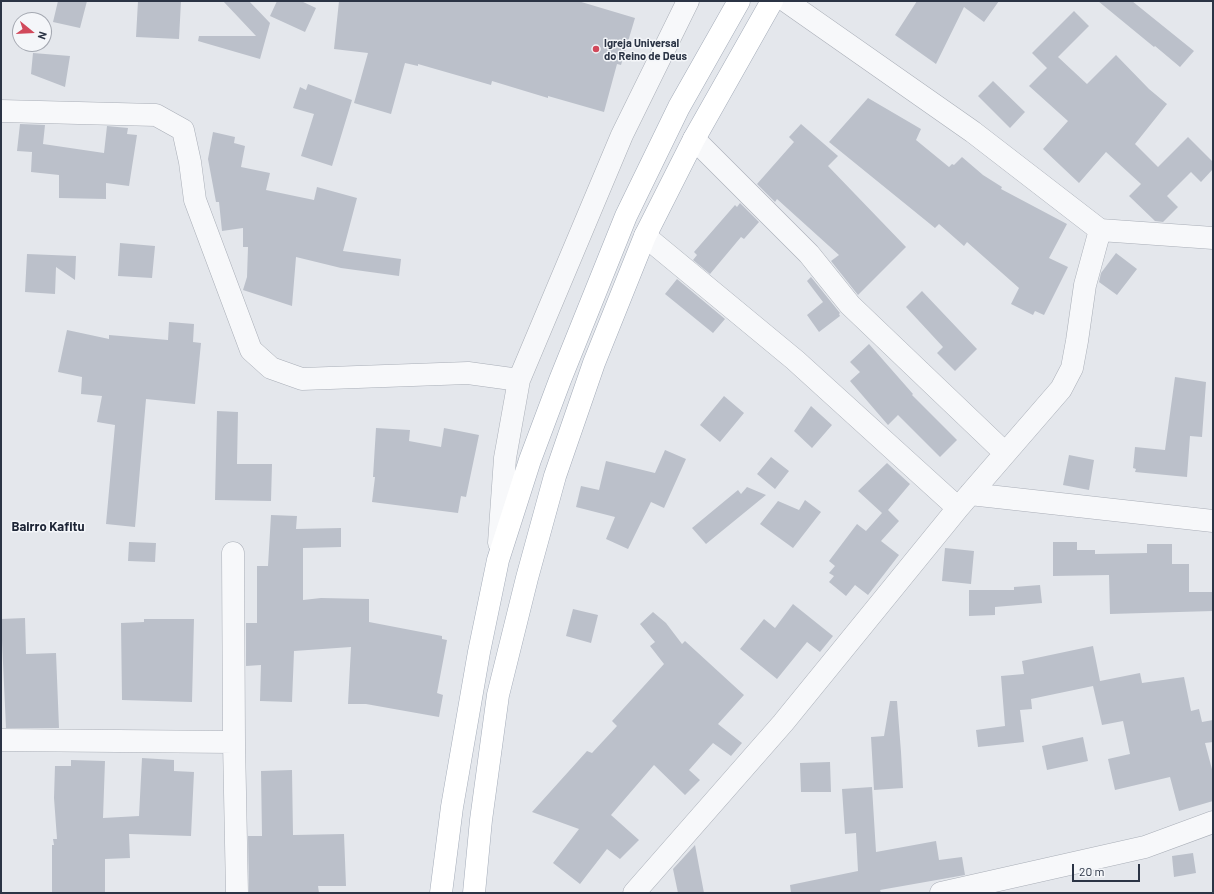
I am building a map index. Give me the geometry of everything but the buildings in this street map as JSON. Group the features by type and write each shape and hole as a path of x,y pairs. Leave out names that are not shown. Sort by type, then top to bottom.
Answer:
{"main road":[{"path":"442,893 452,807 479,652 498,560 530,460 560,380 626,216 679,107 739,1"},
{"path":"474,893 481,820 498,695 527,578 568,438 594,363 645,236 694,139 772,1"}],"street":[{"path":"498,560 505,458 519,380 622,135 688,1"},
{"path":"786,1 973,132 1100,230 1213,238"},
{"path":"1,111 156,115 182,130 190,162 194,200 251,350 271,368 302,379 468,373 519,380"},
{"path":"694,139 809,254 850,305 1005,453"},
{"path":"634,893 783,723 964,501 1060,389 1072,368 1077,342 1084,285 1100,230"},
{"path":"645,236 964,501 1213,521"},
{"path":"233,553 236,893"},
{"path":"1,740 234,742"},
{"path":"941,893 1145,847 1213,822"}],"place":[{"name":"Igreja Universal do Reino de Deus","path":"596,49"}],"district":[{"name":"Bairro Kafitu","path":"48,527"}]}
